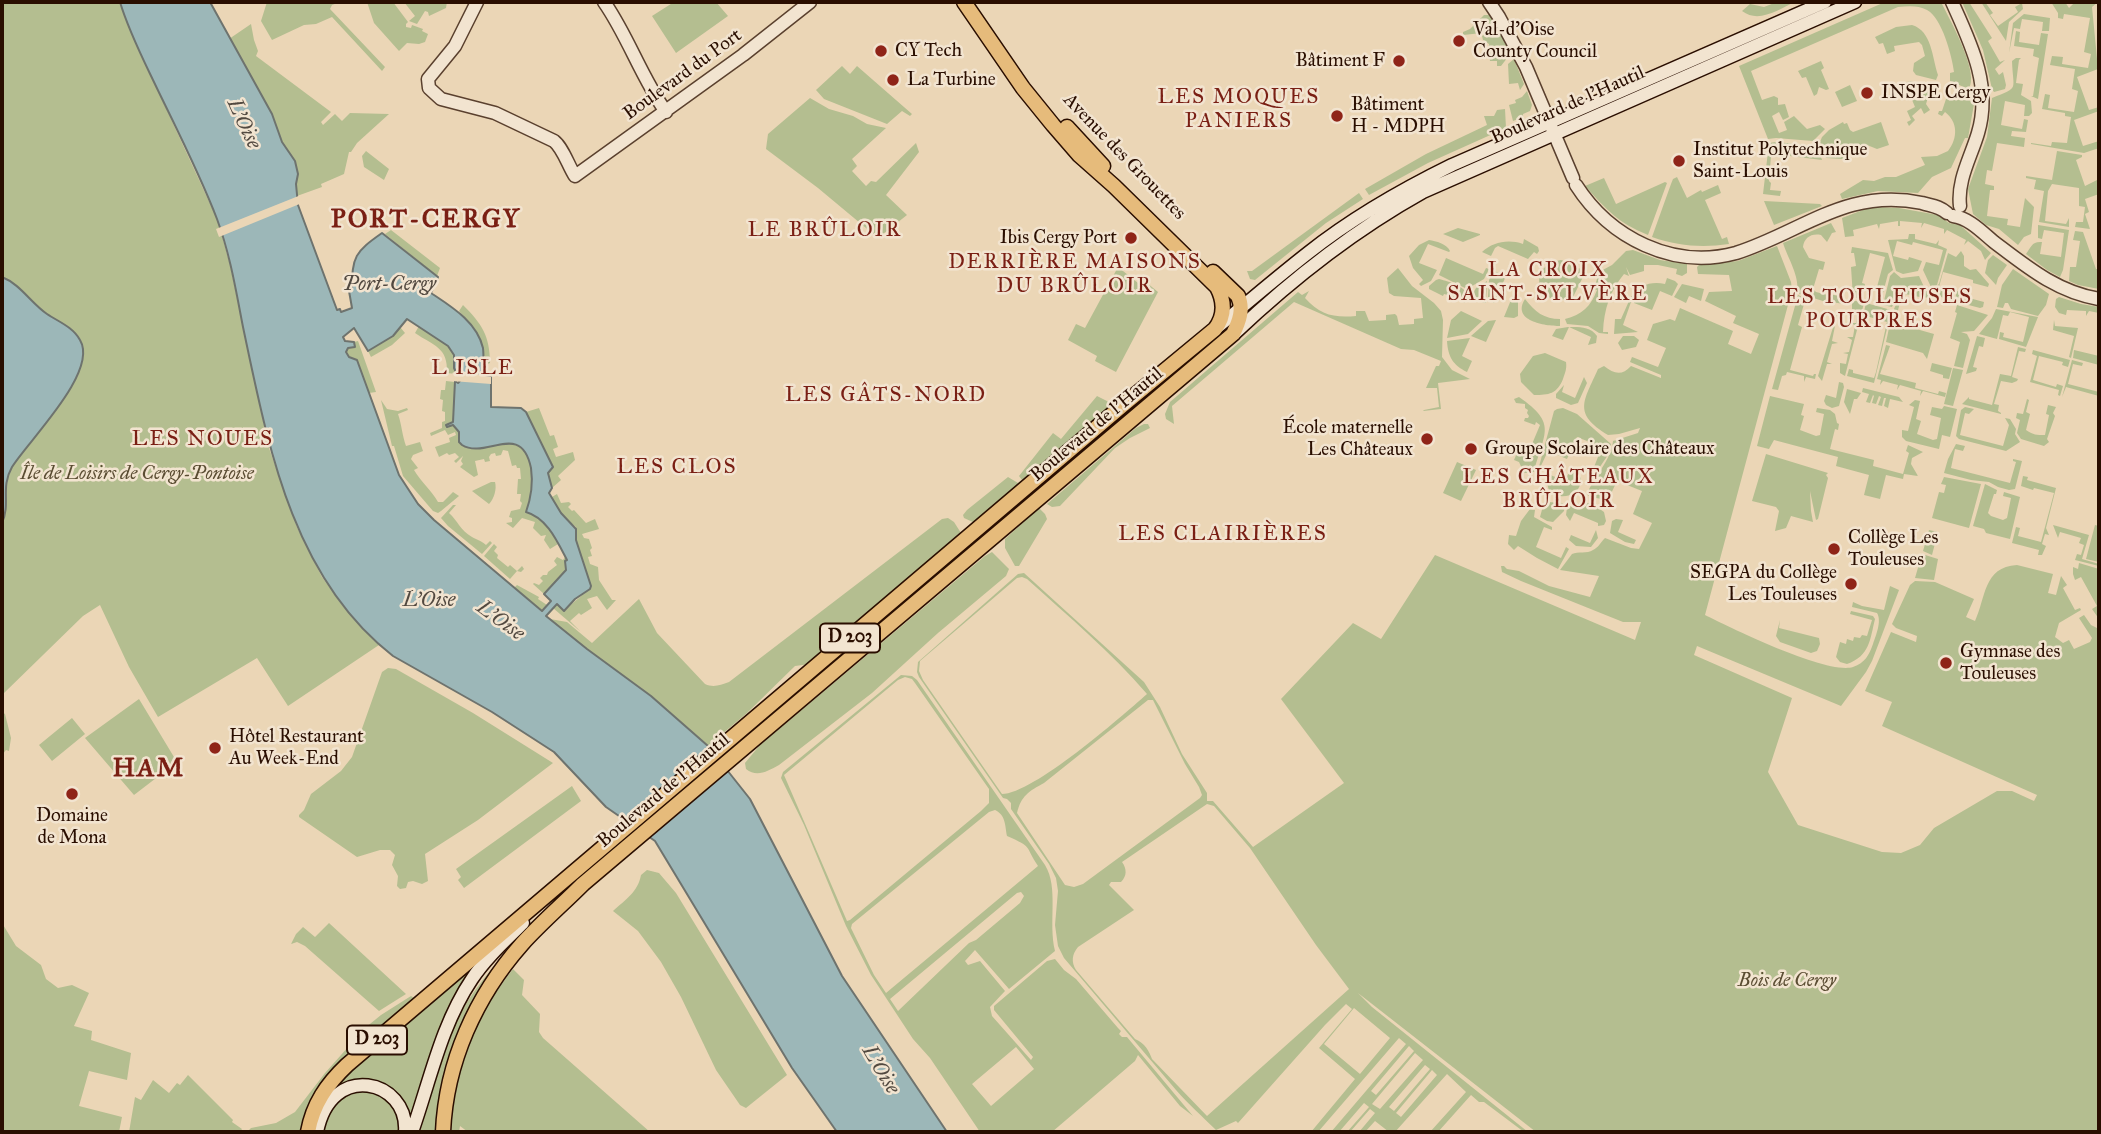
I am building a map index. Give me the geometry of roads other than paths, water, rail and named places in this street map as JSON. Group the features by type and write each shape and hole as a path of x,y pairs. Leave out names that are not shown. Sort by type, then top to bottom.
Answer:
{"main road":[{"name":"Avenue des Grouettes","path":"964,2 1023,88 1079,155 1118,189 1217,287"},
{"name":"Avenue des Grouettes","path":"970,2 1015,68 1108,173 1246,305"},
{"path":"1215,330 1223,311 1217,287"},
{"name":"Boulevard de l'Hautil","path":"559,887 619,845 748,745 1140,414 1233,334 1246,305"},
{"name":"Boulevard de l'Hautil","path":"583,884 619,845 738,733 1215,330"},
{"path":"1140,414 1167,369"},
{"path":"1064,478 1088,451 1122,421 1123,405"},
{"name":"D 203","path":"443,1132 446,1099 455,1061 480,1003 523,943 583,884"},
{"name":"D 203","path":"308,1132 318,1100 336,1075 559,887"}],"street":[{"name":"Boulevard du Port","path":"477,2 450,52 428,79 430,90 441,99 503,116 554,141 576,176 767,38 810,2"},
{"path":"604,2 666,112"},
{"path":"1489,2 1526,67 1574,182 1604,218 1627,236 1662,252 1696,258 1719,257 1743,250 1834,211 1863,202 1894,199 1953,208 2043,278 2078,294 2099,299"},
{"path":"1497,2 1518,41 1526,67"},
{"name":"Boulevard de l'Hautil","path":"1552,128 1825,2"},
{"name":"Boulevard de l'Hautil","path":"1215,330 1331,235 1402,190 1855,2"},
{"path":"1952,2 1978,62 1983,96 1980,129 1953,208"},
{"path":"1217,287 1246,305"},
{"name":"Boulevard de l'Hautil","path":"454,1013 502,954 583,884"},
{"name":"Boulevard de l'Hautil","path":"412,1132 440,1045 466,988 480,968 559,887"},
{"path":"317,1132 322,1114 332,1098 345,1088 361,1085 380,1090 397,1104 404,1119 405,1132"}],"water":[{"name":"L’Oise","path":"120,2 210,2 272,114 282,142 295,161 298,174 298,205 337,310 340,309 341,312 352,308 349,291 352,290 354,262 361,250 382,233 438,277 431,293 463,316 480,339 484,376 491,377 491,407 521,408 526,412 553,467 548,473 552,488 549,493 561,513 576,529 576,540 590,589 564,611 557,604 546,616 651,696 708,746 750,799 842,976 947,1132 837,1132 792,1068 655,841 606,807 554,752 492,712 393,656 359,624 330,588 308,549 275,462 252,372 222,232 195,166 139,51","holes":["407,319 448,346 454,355 454,368 460,381 455,381 453,422 446,425 447,427 453,425 459,432 459,442 471,448 502,444 519,446 526,454 532,473 526,512 546,525 567,560 566,570 544,594 551,601 542,611 418,504 399,475 357,360 349,357 346,352 348,348 355,347 354,342 345,341 343,337 354,328 368,351 393,336"]},
{"path":"2,277 74,332 80,340 83,354 80,370 71,387 8,475 6,509 2,523"}],"place":[{"name":"Val-d'Oise County Council","path":"1459,41"},
{"name":"CY Tech","path":"881,51"},
{"name":"Bâtiment F","path":"1399,61"},
{"name":"La Turbine","path":"893,80"},
{"name":"INSPE Cergy","path":"1867,93"},
{"name":"Bâtiment H - MDPH","path":"1337,116"},
{"name":"Institut Polytechnique Saint-Louis","path":"1679,161"},
{"name":"Ibis Cergy Port","path":"1131,238"},
{"name":"École maternelle Les Châteaux","path":"1427,439"},
{"name":"Groupe Scolaire des Châteaux","path":"1471,449"},
{"name":"Collège Les Touleuses","path":"1834,549"},
{"name":"SEGPA du Collège Les Touleuses","path":"1851,584"},
{"name":"Gymnase des Touleuses","path":"1946,663"},
{"name":"Hôtel Restaurant Au Week-End","path":"215,748"},
{"name":"Domaine de Mona","path":"72,794"}],"district":[{"name":"LES MOQUES PANIERS","path":"1239,110"},
{"name":"PORT-CERGY","path":"426,221"},
{"name":"LE BRÛLOIR","path":"825,231"},
{"name":"DERRIÈRE MAISONS DU BRÛLOIR","path":"1075,275"},
{"name":"LA CROIX SAINT-SYLVÈRE","path":"1548,283"},
{"name":"LES TOULEUSES POURPRES","path":"1870,310"},
{"name":"L ISLE","path":"473,369"},
{"name":"LES GÂTS-NORD","path":"886,396"},
{"name":"LES NOUES","path":"203,440"},
{"name":"LES CLOS","path":"677,468"},
{"name":"LES CHÂTEAUX BRÛLOIR","path":"1559,490"},
{"name":"LES CLAIRIÈRES","path":"1223,535"},
{"name":"HAM","path":"149,770"}],"water label":[{"name":"L'Oise","path":"243,124"},
{"name":"Port-Cergy","path":"389,285"},
{"name":"L'Oise","path":"500,621"},
{"name":"L'Oise","path":"880,1070"}],"park label":[{"name":"Île de Loisirs de Cergy-Pontoise","path":"137,474"},
{"name":"Bois de Cergy","path":"1787,981"}]}
